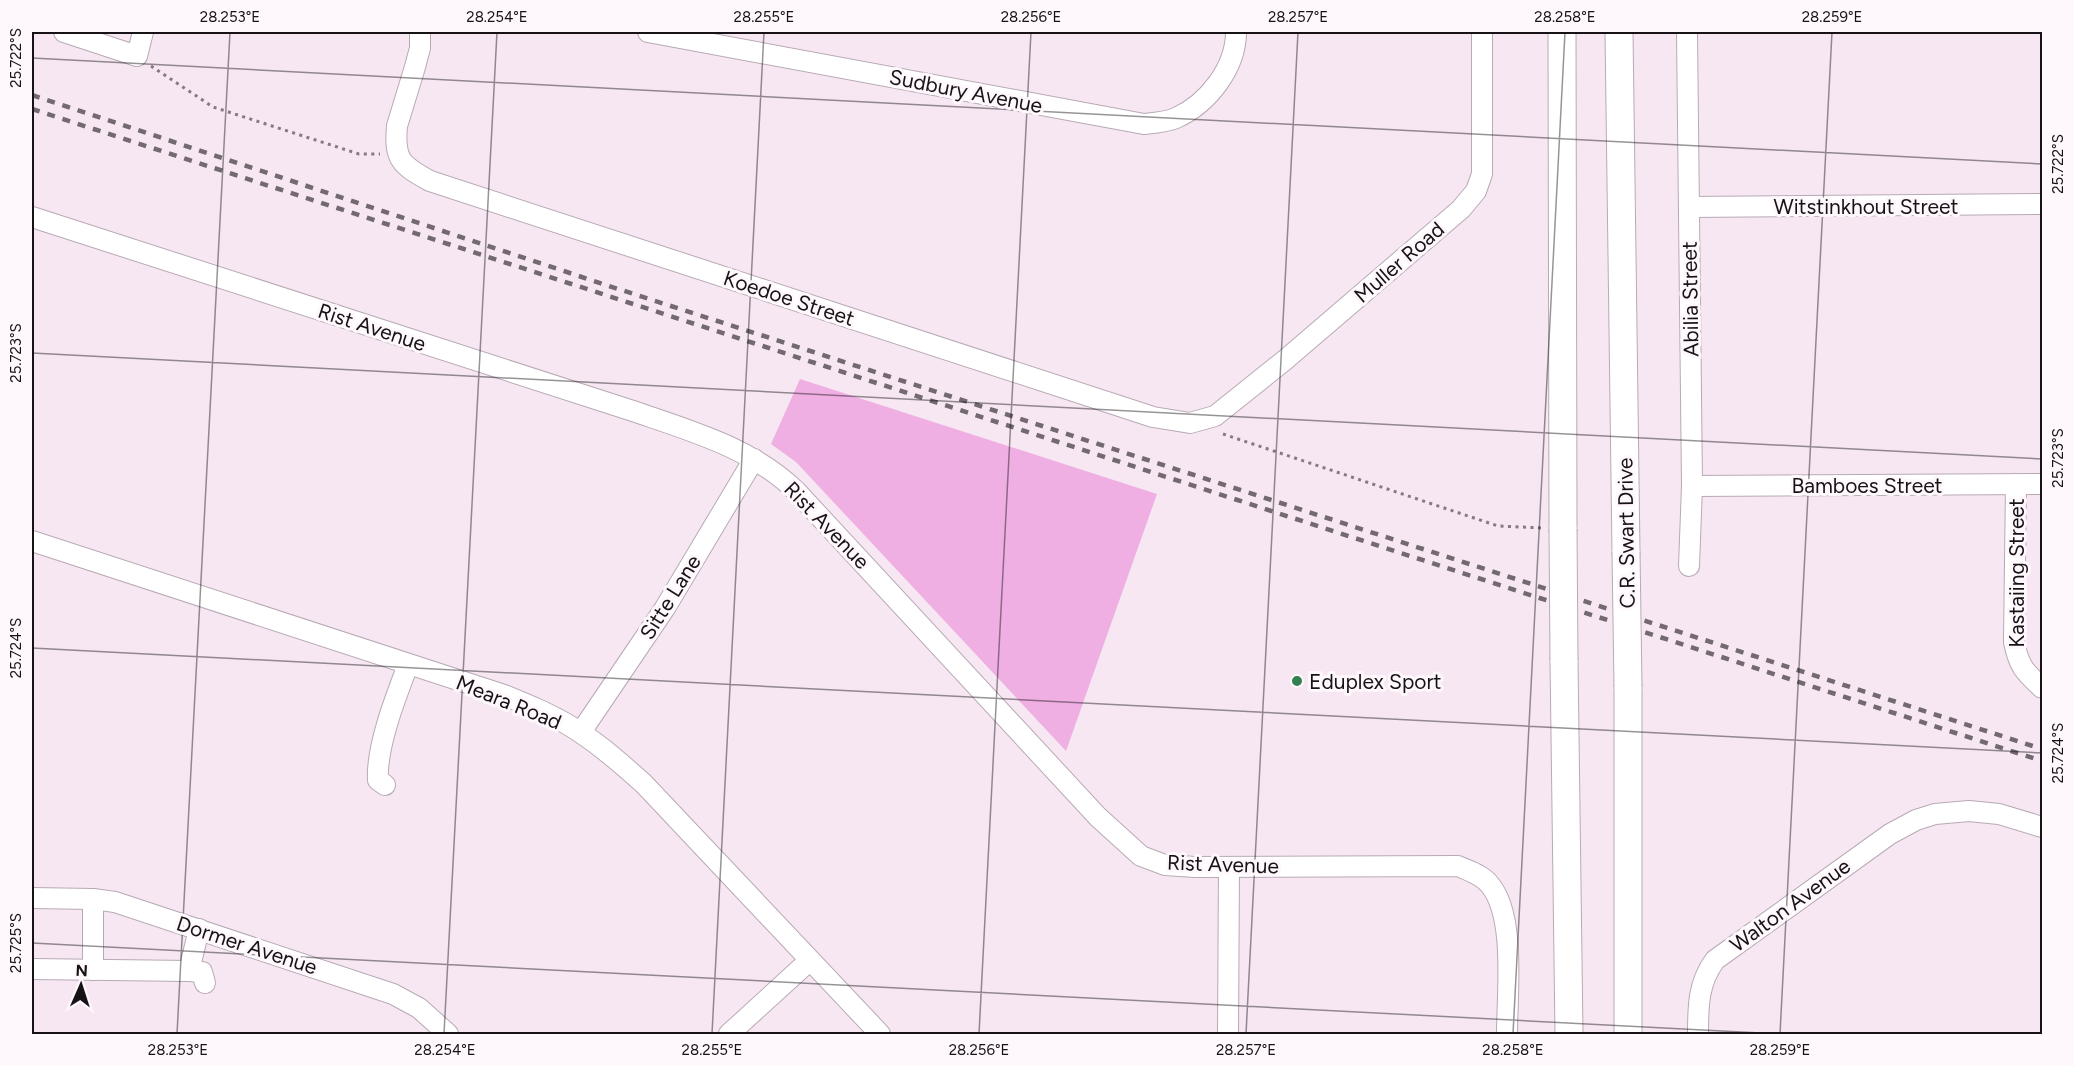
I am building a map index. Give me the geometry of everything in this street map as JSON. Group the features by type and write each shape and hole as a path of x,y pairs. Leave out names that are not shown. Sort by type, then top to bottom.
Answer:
{"main road":[{"path":"1562,32 1563,529 1569,1035"},
{"name":"C.R. Swart Drive","path":"1619,32 1628,687 1628,1035"}],"street":[{"path":"64,32 137,57 143,32"},
{"path":"397,155 397,126 420,48 420,32"},
{"name":"Sudbury Avenue","path":"648,32 1144,124 1176,118 1197,104 1212,90 1230,65 1236,32"},
{"name":"Muller Road","path":"1190,423 1215,416 1276,367 1461,209 1476,191 1482,174 1483,150 1482,32"},
{"name":"Abilia Street","path":"1688,32 1692,486 1689,566"},
{"name":"Koedoe Street","path":"397,155 406,166 430,181 1141,414 1190,423"},
{"name":"Witstinkhout Street","path":"1689,207 2043,204"},
{"name":"Rist Avenue","path":"32,217 633,411 704,435 754,459 780,476 796,491 1098,817 1141,856 1165,864 1228,867 1458,866 1474,872 1489,883 1499,897 1507,930 1508,1035"},
{"name":"Sitte Lane","path":"580,732 665,608 754,459"},
{"name":"Bamboes Street","path":"1692,486 2043,483"},
{"name":"Kastaiing Street","path":"2016,484 2014,642 2020,666 2043,688"},
{"name":"Meara Road","path":"32,541 504,695 580,732 644,784 880,1035"},
{"path":"385,785 378,780 378,771 389,720 408,665"},
{"name":"Walton Avenue","path":"1698,1035 1702,984 1707,971 1720,956 1890,834 1916,820 1935,814 1969,811 2000,814 2043,827"},
{"path":"1228,867 1228,1035"},
{"name":"Dormer Avenue","path":"32,898 93,899 115,902 407,1000 448,1035"},
{"path":"93,899 93,970"},
{"path":"189,971 199,930"},
{"path":"729,1035 809,961"},
{"path":"32,969 202,972 205,983"}],"path":[{"path":"137,57 213,107 359,154 397,155"},
{"path":"1223,434 1498,526 1563,529"}],"shaded area":[{"path":"800,379 1157,494 1066,751 796,462 771,444"}],"railway":[{"path":"32,95 609,286 2042,749"},
{"path":"32,109 2042,761"}],"place":[{"name":"Eduplex Sport","path":"1297,681"}]}
